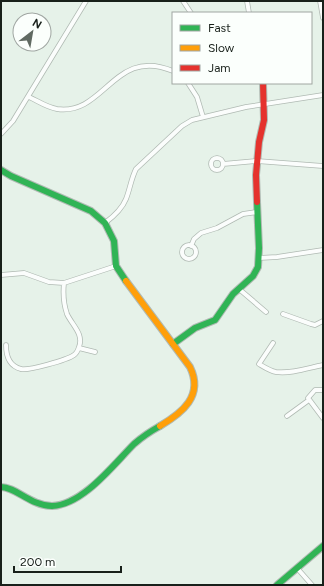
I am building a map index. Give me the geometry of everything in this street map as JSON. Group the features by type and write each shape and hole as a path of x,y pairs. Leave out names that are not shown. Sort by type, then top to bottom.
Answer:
{"street":[{"path":"1,134 13,121 86,1"},
{"path":"183,1 190,12"},
{"path":"247,1 249,12"},
{"path":"320,1 323,18"},
{"path":"28,96 52,108 62,110 88,103 116,78 135,68 141,66 156,66 172,71"},
{"path":"189,84 197,98 204,117"},
{"path":"173,344 195,328 215,320 233,294 256,273 259,258 256,183 257,161 264,120 262,84"},
{"path":"105,223 114,216 125,201 136,169 182,126 192,120 264,104 323,95"},
{"path":"223,164 257,161 323,166"},
{"path":"1,170 11,176 91,210 105,223 114,240 116,266 194,374 194,388 189,401 177,414 140,439 116,464 79,496 65,503 49,506 33,502 6,487 1,487"},
{"path":"191,246 194,239 202,233 217,228 243,214 257,212"},
{"path":"259,258 277,258 323,250"},
{"path":"1,275 24,273 49,282 64,283 116,266"},
{"path":"6,345 7,356 10,363 16,368 24,370 71,357 76,353 80,348 80,336 70,320 66,310 64,283"},
{"path":"239,289 266,312"},
{"path":"284,314 315,325 323,321"},
{"path":"273,343 259,364 268,369 276,372 299,370 323,365"},
{"path":"80,348 95,352"},
{"path":"287,416 309,400 308,398 315,390 323,390"},
{"path":"309,400 323,418"},
{"path":"277,585 323,546"},
{"path":"298,568 312,585"}],"traffic: fast":[{"path":"1,170 11,176 91,211 105,223 114,241 116,266 126,281"},
{"path":"173,344 195,328 215,320 233,294 253,276 258,267 259,248 257,202"},
{"path":"1,487 12,490 44,505 52,506 64,504 75,499 86,491 97,482 134,444 160,426"},
{"path":"277,585 323,546"}],"traffic: slow":[{"path":"126,281 190,367 194,377 194,387 188,402 183,409 160,426"}],"traffic: jam":[{"path":"257,202 256,175 259,142 264,120 263,84"}]}
